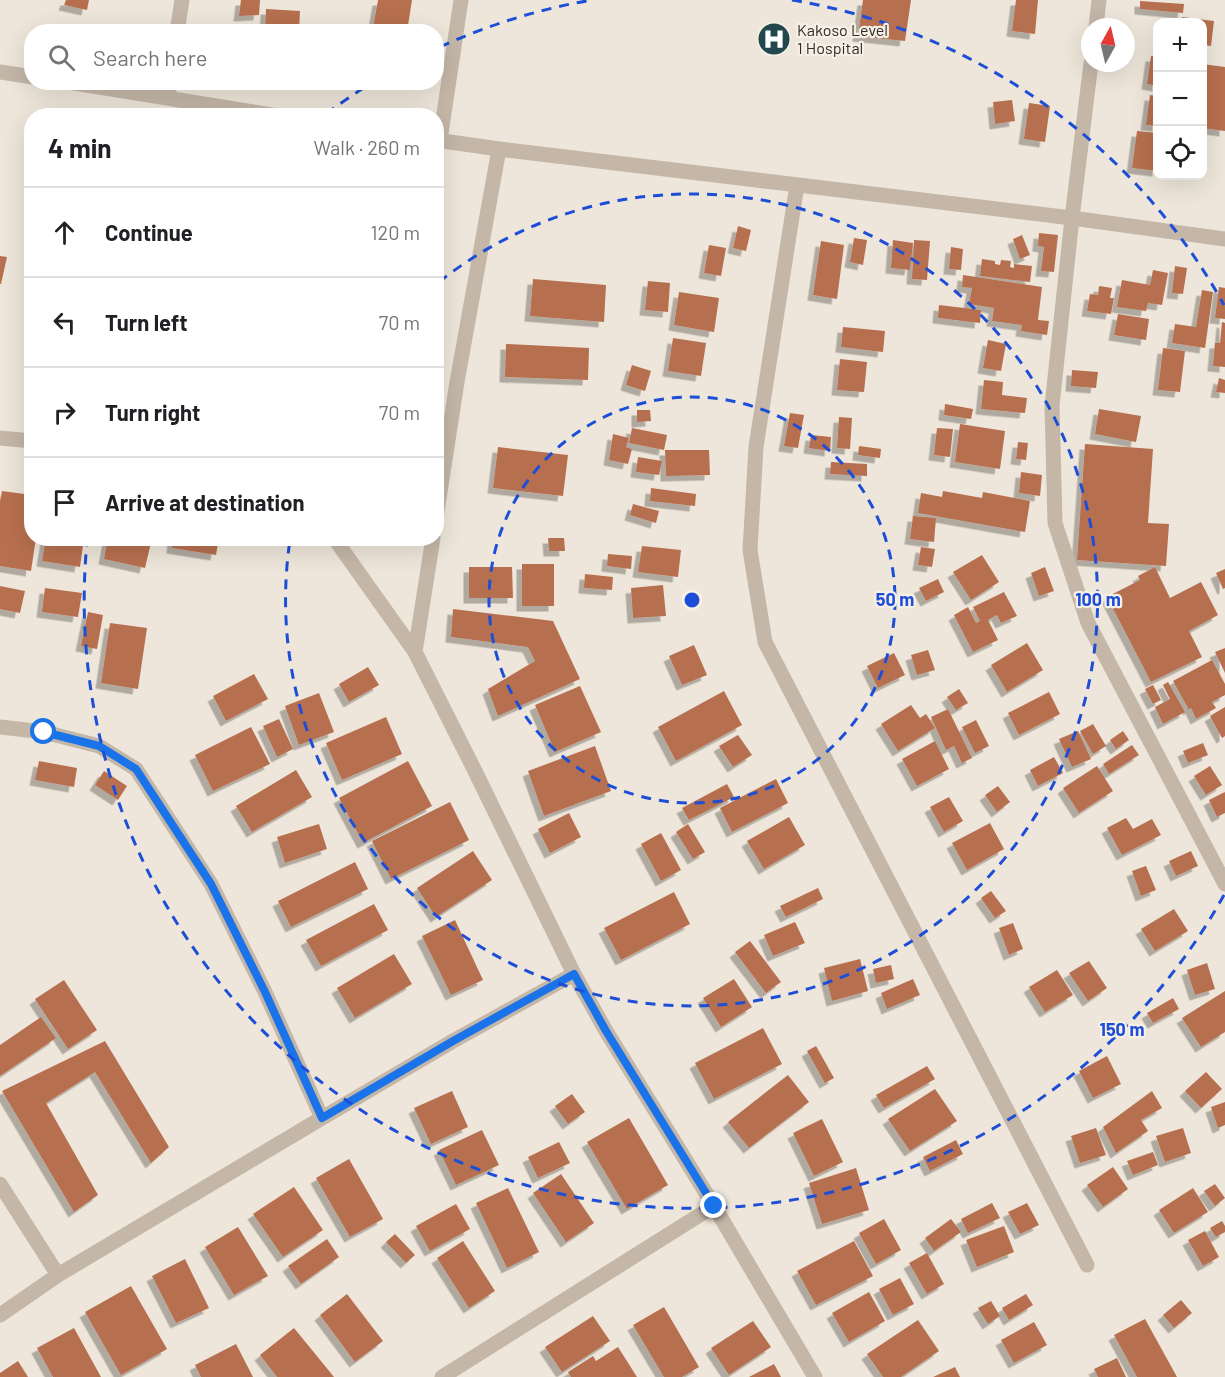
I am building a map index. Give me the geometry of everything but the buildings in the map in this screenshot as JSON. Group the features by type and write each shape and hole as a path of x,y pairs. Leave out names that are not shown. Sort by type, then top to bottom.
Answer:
{"street":[{"path":"178,24 182,0"},
{"path":"443,108 461,0"},
{"path":"1097,18 1099,0"},
{"path":"0,72 24,76"},
{"path":"1090,72 1052,406 1055,523 1089,623 1224,877"},
{"path":"115,90 226,108"},
{"path":"168,99 169,90"},
{"path":"444,141 1225,239"},
{"path":"444,466 499,149"},
{"path":"797,185 756,447 750,550 765,642 1087,1265"},
{"path":"0,438 24,440"},
{"path":"340,546 416,652 574,974 815,1377"},
{"path":"416,652 432,546"},
{"path":"0,726 44,732 99,746 136,769 211,884 265,992 322,1118"},
{"path":"0,1315 58,1275 322,1118 453,1041 574,974"},
{"path":"0,1184 58,1275"},
{"path":"442,1377 714,1206"}],"place":[{"name":"Kakoso Level 1 Hospital","path":"774,39"}],"route":[{"path":"44,732 99,746 136,769 211,884 265,992 322,1118 453,1041 574,974 606,1031 714,1206"}]}
